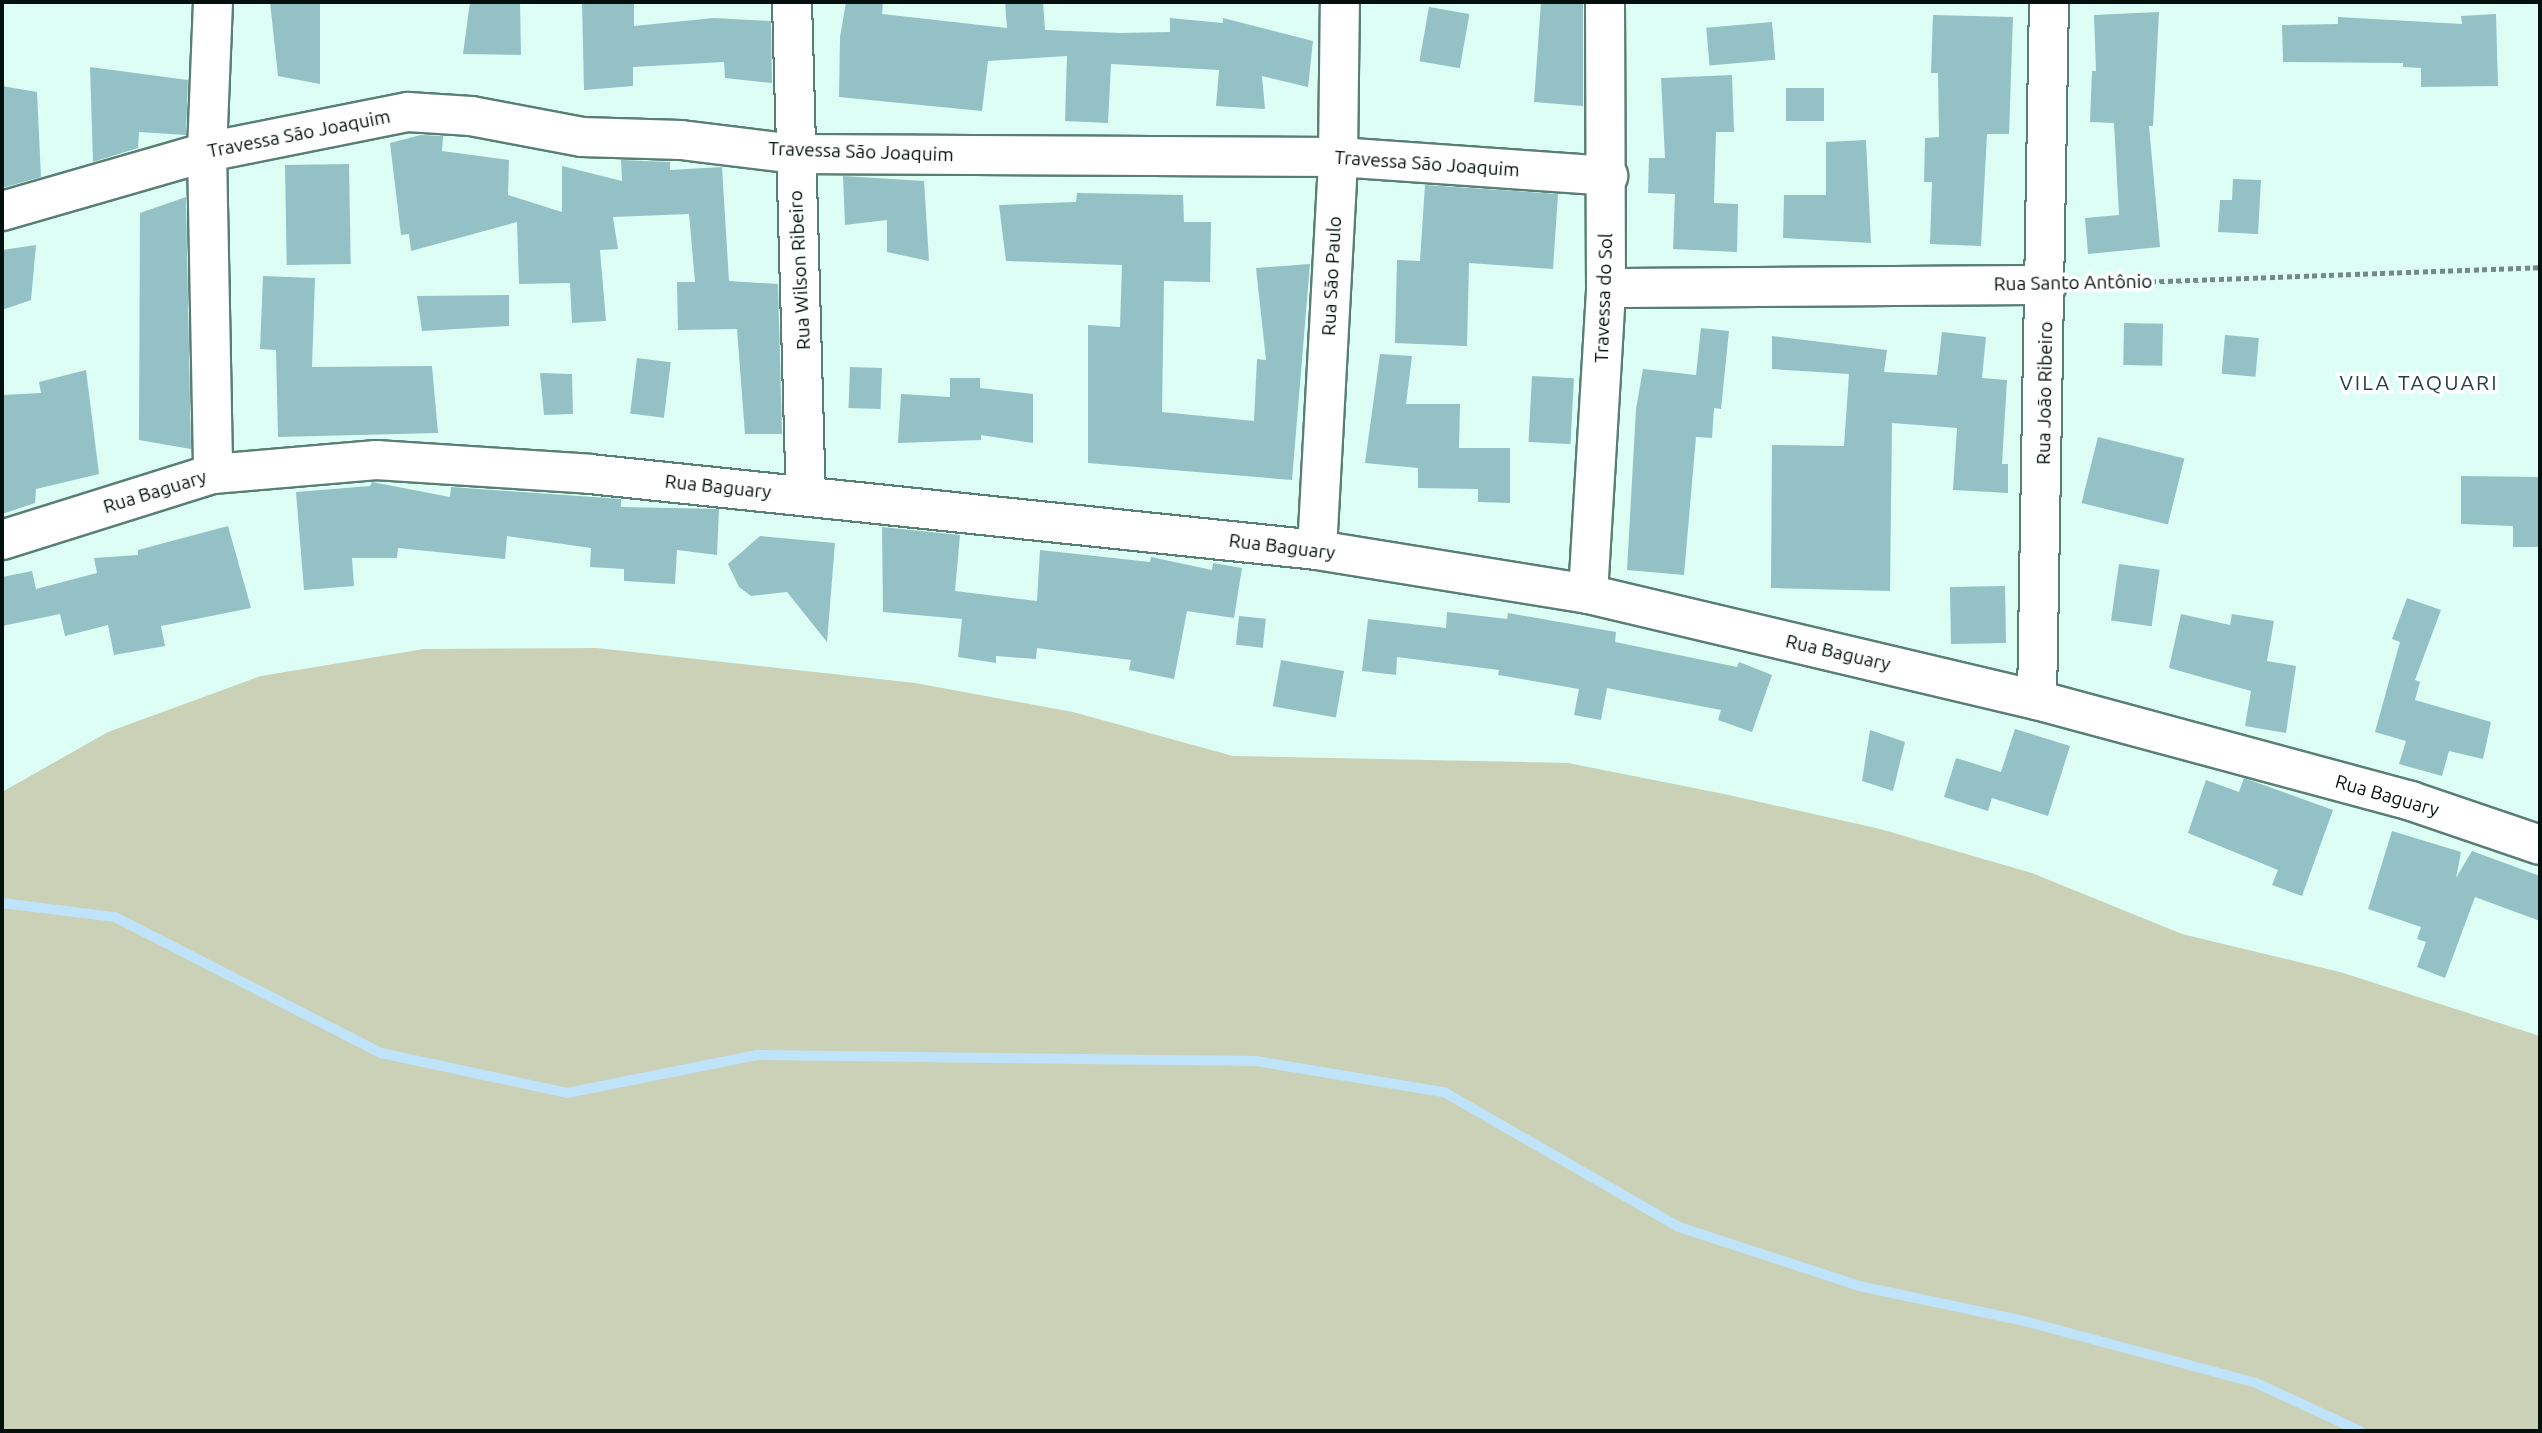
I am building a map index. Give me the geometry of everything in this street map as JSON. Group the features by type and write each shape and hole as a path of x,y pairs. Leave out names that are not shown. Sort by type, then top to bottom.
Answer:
{"street":[{"path":"213,2 207,152 213,474"},
{"name":"Rua Wilson Ribeiro","path":"792,2 795,154 804,317 806,496"},
{"name":"Rua São Paulo","path":"1317,550 1338,157 1340,2"},
{"name":"Travessa do Sol","path":"1588,594 1606,288 1608,176 1605,2"},
{"name":"Rua João Ribeiro","path":"2038,700 2048,285 2049,2"},
{"name":"Travessa São Joaquim","path":"2,211 207,152 408,112 471,116 582,137 681,140 795,154 1338,157 1608,176"},
{"name":"Rua Santo Antônio","path":"1606,288 2048,285"},
{"name":"Rua Baguary","path":"2,540 213,474 376,460 465,463 1317,550 1588,594 2038,700 2411,801 2540,845"}],"path":[{"name":"Rua Santo Antônio","path":"2048,285 2540,267"}],"green space":[{"path":"597,648 915,683 1073,712 1233,756 1568,763 1724,794 1880,829 2032,873 2182,934 2340,972 2540,1036 2540,1431 2,1431 2,792 108,732 261,676 424,649"}],"building":[{"path":"270,2 320,2 320,84 278,76"},
{"path":"470,2 520,2 521,55 463,54"},
{"path":"582,2 634,2 634,26 714,18 771,21 772,83 725,78 724,62 633,67 633,86 584,90"},
{"path":"846,2 883,2 882,14 1007,28 1005,2 1043,2 1045,30 1170,32 1170,18 1223,23 1223,18 1313,41 1308,87 1262,76 1265,109 1216,106 1219,70 1111,64 1108,123 1065,121 1067,56 988,61 982,111 839,97 840,37"},
{"path":"1541,2 1583,4 1583,106 1534,102"},
{"path":"1429,7 1469,14 1460,68 1419,61"},
{"path":"2159,12 2153,126 2149,126 2160,247 2088,254 2085,218 2119,215 2114,123 2090,122 2092,71 2096,71 2094,15"},
{"path":"2496,14 2498,86 2421,87 2421,68 2403,67 2403,63 2283,62 2282,25 2338,24 2338,17 2462,24 2461,16"},
{"path":"1933,15 2013,17 2009,134 1987,134 1981,246 1930,244 1932,182 1924,182 1925,138 1939,137 1938,73 1931,73"},
{"path":"1772,22 1775,60 1710,66 1706,28"},
{"path":"90,67 188,80 186,135 139,132 138,148 93,162"},
{"path":"1732,75 1734,132 1716,132 1714,203 1738,204 1737,252 1673,249 1675,194 1648,193 1649,158 1665,158 1661,78"},
{"path":"2,86 37,92 41,177 2,188"},
{"path":"1786,88 1824,88 1824,121 1786,121"},
{"path":"421,135 443,136 442,151 509,160 508,195 562,212 562,166 622,181 621,160 670,162 670,170 722,167 729,281 778,284 782,434 745,434 737,329 678,330 677,282 695,282 689,214 613,217 618,249 600,250 606,321 572,323 570,283 519,284 517,222 411,251 409,234 401,235 390,143"},
{"path":"1866,140 1871,243 1783,238 1784,195 1826,195 1826,142"},
{"path":"349,164 351,264 287,265 285,165"},
{"path":"843,176 924,181 929,261 887,252 887,220 845,225"},
{"path":"2233,179 2261,180 2258,234 2218,232 2220,200 2232,200"},
{"path":"1425,185 1558,194 1553,269 1469,263 1467,346 1395,343 1397,260 1420,261"},
{"path":"1077,193 1183,195 1184,222 1211,222 1210,282 1164,281 1162,412 1254,421 1257,359 1266,360 1256,268 1310,264 1292,480 1088,463 1088,325 1120,327 1122,265 1006,261 999,205 1076,202"},
{"path":"186,197 191,449 139,440 140,213"},
{"path":"36,245 31,300 2,310 2,250"},
{"path":"263,276 315,278 312,367 432,366 438,433 278,437 276,350 260,349"},
{"path":"509,295 509,326 422,331 417,296"},
{"path":"2124,323 2163,324 2162,366 2123,365"},
{"path":"1701,328 1729,331 1721,409 1714,408 1712,438 1696,437 1684,575 1627,570 1636,409 1643,369 1696,375"},
{"path":"1942,332 1986,337 1982,378 2007,380 2002,464 2008,464 2008,493 1953,490 1957,428 1892,423 1890,591 1771,588 1772,445 1844,446 1849,374 1772,369 1772,336 1887,350 1884,372 1937,375"},
{"path":"2225,335 2259,338 2255,377 2222,374"},
{"path":"1380,354 1412,356 1406,404 1460,404 1459,448 1510,448 1510,503 1478,502 1478,489 1418,488 1418,468 1365,463"},
{"path":"637,358 671,362 664,418 630,414"},
{"path":"850,367 882,368 881,409 849,408"},
{"path":"86,370 99,474 36,489 35,503 2,514 2,395 41,393 39,382"},
{"path":"540,373 572,374 573,414 544,415"},
{"path":"1532,376 1574,378 1570,444 1529,442"},
{"path":"950,378 980,378 980,388 1033,394 1033,443 981,435 981,440 898,443 901,394 950,397"},
{"path":"2098,437 2184,459 2168,525 2082,503"},
{"path":"2461,476 2540,477 2540,547 2513,547 2513,526 2461,524"},
{"path":"372,482 450,497 451,487 621,499 621,507 719,509 717,555 677,550 675,584 624,581 624,569 590,567 591,548 507,536 505,559 398,548 397,558 352,558 354,586 304,590 296,492 370,486"},
{"path":"228,526 251,608 161,626 165,646 114,655 108,625 65,636 60,614 2,626 2,577 32,571 36,589 97,573 94,558 138,555 138,550"},
{"path":"882,527 960,535 955,591 1037,601 1040,550 1150,562 1151,557 1212,570 1213,563 1242,568 1234,618 1187,611 1174,679 1129,670 1131,660 1037,648 1036,659 996,656 996,663 958,657 962,619 883,612"},
{"path":"760,536 835,543 827,642 787,592 751,596 739,587 728,564"},
{"path":"2119,564 2160,570 2152,626 2111,620"},
{"path":"2005,586 2006,643 1951,644 1950,587"},
{"path":"2407,598 2441,610 2415,680 2420,682 2415,700 2491,722 2483,759 2449,751 2442,776 2399,764 2406,741 2375,732 2400,642 2392,639"},
{"path":"1447,612 1507,619 1508,613 1616,632 1615,642 1737,667 1739,662 1772,675 1752,732 1718,720 1721,710 1607,688 1601,720 1574,715 1579,689 1498,675 1499,670 1397,657 1396,675 1362,671 1368,619 1446,628"},
{"path":"2181,614 2230,625 2232,614 2274,621 2267,661 2296,666 2286,733 2245,726 2251,691 2169,668"},
{"path":"1239,616 1266,619 1263,648 1236,645"},
{"path":"1281,660 1344,671 1336,717 1273,706"},
{"path":"2015,729 2070,746 2048,816 1992,798 1988,811 1944,797 1956,758 2001,772"},
{"path":"1870,730 1905,742 1893,791 1862,781"},
{"path":"2244,778 2333,810 2302,896 2272,885 2278,870 2188,833 2206,780 2239,792"},
{"path":"2392,831 2461,852 2456,878 2472,851 2540,876 2540,921 2475,897 2445,978 2417,967 2426,942 2417,939 2421,927 2368,909"}],"waterway":[{"path":"2,903 115,917 381,1053 567,1093 757,1055 1256,1061 1444,1092 1679,1227 1859,1286 2020,1320 2256,1383 2360,1431"}],"district":[{"name":"VILA TAQUARI","path":"2419,382"}]}
